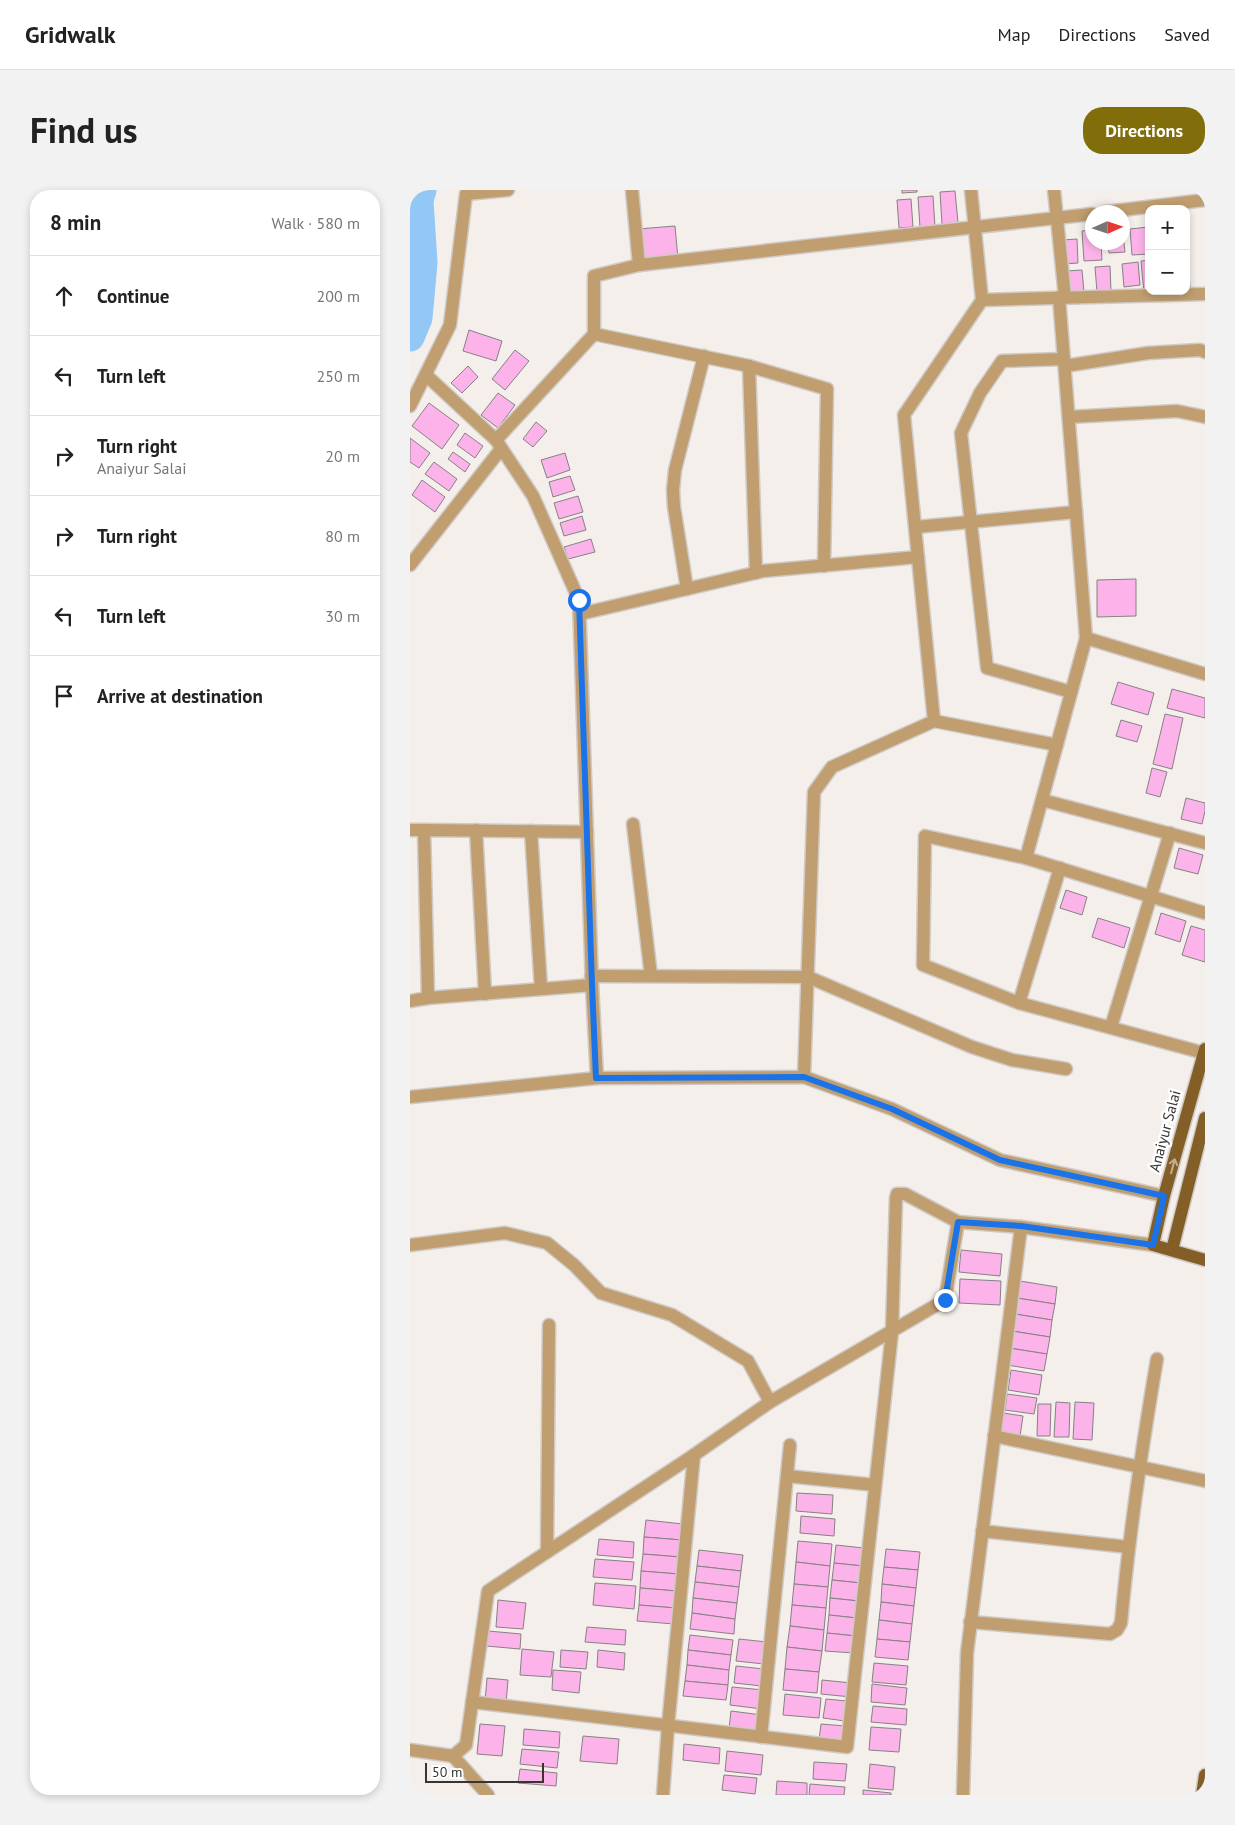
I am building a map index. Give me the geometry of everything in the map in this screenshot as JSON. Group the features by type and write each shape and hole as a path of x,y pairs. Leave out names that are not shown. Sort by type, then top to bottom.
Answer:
{"main road":[{"name":"Anaiyur Salai","path":"1153,1245 1164,1196 1204,1051"},
{"path":"1172,1250 1205,1118"},
{"path":"1153,1245 1205,1260"},
{"path":"1202,1795 1205,1775"}],"street":[{"path":"410,406 450,325 466,192 508,190"},
{"path":"632,190 639,265"},
{"path":"934,721 904,415 982,300 971,190"},
{"path":"1026,858 1086,638 1064,362 1062,297 1054,190"},
{"path":"1130,209 1205,200"},
{"path":"410,565 499,445 594,334 594,276 639,265 1085,215"},
{"path":"982,300 1205,294"},
{"path":"594,334 749,366 827,389 824,566"},
{"path":"1071,692 987,668 961,433 980,393 1002,361 1064,362 1148,353 1200,350 1205,352"},
{"path":"687,589 673,490 676,470 704,356"},
{"path":"749,366 756,573"},
{"path":"426,375 499,445 533,496 579,600 596,1078"},
{"path":"1069,417 1177,411 1205,417"},
{"path":"916,527 1076,512"},
{"path":"580,614 756,573 918,557"},
{"path":"1086,638 1205,674"},
{"path":"804,1077 814,792 832,766 934,721 1057,745"},
{"path":"1042,800 1205,843"},
{"path":"633,824 651,976"},
{"path":"410,830 587,832"},
{"path":"424,830 428,998"},
{"path":"476,830 485,994"},
{"path":"531,831 540,989"},
{"path":"1111,1027 1170,834"},
{"path":"1204,1051 1019,1003 923,965 925,836 1026,858 1205,913"},
{"path":"1019,1003 1060,868"},
{"path":"410,1002 428,998 540,989 592,980 651,976 808,977 972,1047 1012,1060 1066,1069"},
{"path":"410,1097 596,1078 804,1077 892,1109 1000,1160 1164,1196"},
{"path":"472,1702 848,1747 892,1332 897,1194 905,1194 958,1222 1021,1226 1153,1245"},
{"path":"453,1756 466,1745 488,1591 694,1455 770,1402 945,1300 958,1222"},
{"path":"963,1795 966,1653 1021,1226"},
{"path":"410,1245 505,1233 547,1243 574,1265 602,1293 672,1315 748,1361 770,1402"},
{"path":"547,1552 549,1325"},
{"path":"970,1622 1110,1634 1117,1630 1121,1623 1128,1547 1157,1359"},
{"path":"994,1436 1205,1481"},
{"path":"761,1736 790,1445"},
{"path":"663,1795 694,1455"},
{"path":"787,1476 875,1485"},
{"path":"982,1531 1128,1547"},
{"path":"410,1750 453,1756 488,1795"}],"building":[{"path":"902,190 917,190 917,192 902,193"},
{"path":"955,191 958,223 942,224 940,192"},
{"path":"933,196 935,227 920,228 918,197"},
{"path":"911,199 913,227 899,228 897,200"},
{"path":"675,226 678,259 641,261 638,229"},
{"path":"1145,227 1145,254 1132,255 1130,229"},
{"path":"1082,231 1085,231 1085,250 1101,250 1102,260 1084,261"},
{"path":"1077,239 1078,263 1064,264 1063,240"},
{"path":"1109,250 1125,250 1125,252 1109,253"},
{"path":"1145,260 1144,293 1141,261"},
{"path":"1138,262 1140,285 1124,287 1122,264"},
{"path":"1110,266 1111,291 1097,292 1095,267"},
{"path":"1082,270 1084,292 1068,293 1067,271"},
{"path":"469,330 502,341 496,361 463,351"},
{"path":"515,350 529,361 505,390 492,379"},
{"path":"468,366 478,377 462,393 451,383"},
{"path":"498,393 515,405 498,428 481,415"},
{"path":"429,403 459,425 442,449 412,426"},
{"path":"536,422 547,431 533,447 523,439"},
{"path":"465,433 483,446 475,458 457,445"},
{"path":"410,438 430,453 419,468 410,462"},
{"path":"453,452 470,464 465,472 448,459"},
{"path":"565,453 570,470 547,478 541,460"},
{"path":"434,462 457,479 449,491 425,474"},
{"path":"570,476 575,490 553,497 549,482"},
{"path":"422,480 445,497 435,512 412,495"},
{"path":"578,496 583,512 559,519 554,503"},
{"path":"582,516 586,530 564,536 560,523"},
{"path":"591,539 595,552 568,559 564,547"},
{"path":"1136,579 1136,616 1097,617 1097,580"},
{"path":"1118,682 1154,693 1148,715 1111,704"},
{"path":"1172,689 1205,698 1205,718 1167,708"},
{"path":"1165,714 1183,718 1172,769 1153,764"},
{"path":"1121,720 1142,726 1137,742 1116,736"},
{"path":"1152,768 1167,772 1160,797 1146,793"},
{"path":"1186,798 1205,803 1202,824 1181,819"},
{"path":"1179,848 1203,855 1198,874 1174,868"},
{"path":"1066,890 1087,897 1082,915 1060,908"},
{"path":"1161,913 1186,921 1180,942 1155,934"},
{"path":"1098,918 1130,928 1124,948 1092,937"},
{"path":"1191,926 1205,930 1205,962 1182,955"},
{"path":"961,1250 1002,1254 1000,1276 959,1272"},
{"path":"960,1279 1001,1281 1000,1305 959,1303"},
{"path":"1020,1281 1057,1287 1055,1304 1017,1298"},
{"path":"1017,1298 1055,1304 1052,1320 1015,1314"},
{"path":"1015,1314 1052,1320 1050,1337 1012,1331"},
{"path":"1012,1331 1050,1337 1047,1354 1009,1348"},
{"path":"1009,1348 1047,1354 1044,1371 1007,1365"},
{"path":"1011,1370 1042,1375 1039,1395 1008,1390"},
{"path":"1007,1394 1037,1398 1034,1414 1005,1410"},
{"path":"1056,1402 1070,1403 1069,1437 1054,1437"},
{"path":"1075,1402 1094,1403 1092,1440 1073,1439"},
{"path":"1038,1404 1051,1404 1050,1436 1037,1436"},
{"path":"1003,1413 1023,1416 1020,1436 1000,1433"},
{"path":"797,1493 833,1495 832,1514 796,1511"},
{"path":"801,1516 835,1519 834,1536 800,1533"},
{"path":"646,1520 683,1524 682,1540 644,1537"},
{"path":"644,1537 682,1540 680,1557 643,1554"},
{"path":"599,1539 634,1542 633,1558 597,1555"},
{"path":"798,1541 832,1544 830,1566 796,1562"},
{"path":"836,1545 864,1548 863,1566 834,1563"},
{"path":"886,1549 920,1552 918,1570 884,1567"},
{"path":"699,1550 743,1555 741,1571 697,1566"},
{"path":"643,1554 680,1557 679,1574 641,1571"},
{"path":"595,1559 634,1562 632,1580 593,1577"},
{"path":"796,1562 830,1566 828,1587 794,1584"},
{"path":"834,1563 863,1566 861,1583 832,1580"},
{"path":"697,1566 741,1571 739,1587 695,1582"},
{"path":"884,1567 918,1570 916,1588 882,1584"},
{"path":"641,1571 679,1574 677,1591 640,1588"},
{"path":"832,1580 861,1583 859,1601 830,1598"},
{"path":"695,1582 739,1587 737,1603 693,1598"},
{"path":"595,1583 636,1586 634,1609 593,1605"},
{"path":"794,1584 828,1587 826,1608 792,1605"},
{"path":"882,1584 916,1588 914,1606 881,1602"},
{"path":"640,1588 677,1591 676,1608 639,1605"},
{"path":"693,1598 737,1603 735,1619 692,1613"},
{"path":"830,1598 859,1601 857,1618 829,1615"},
{"path":"498,1600 526,1603 523,1629 496,1627"},
{"path":"881,1602 914,1606 912,1624 879,1620"},
{"path":"639,1605 676,1608 674,1624 637,1621"},
{"path":"792,1605 826,1608 824,1630 790,1626"},
{"path":"692,1613 735,1619 734,1634 690,1629"},
{"path":"829,1615 857,1618 856,1636 827,1633"},
{"path":"879,1620 912,1624 910,1642 877,1639"},
{"path":"790,1626 824,1630 822,1651 787,1647"},
{"path":"587,1627 626,1630 625,1645 585,1642"},
{"path":"488,1631 521,1634 520,1649 486,1646"},
{"path":"827,1633 856,1636 854,1653 825,1651"},
{"path":"690,1635 733,1640 731,1655 688,1650"},
{"path":"739,1639 767,1642 764,1664 736,1661"},
{"path":"877,1639 910,1642 908,1660 875,1657"},
{"path":"787,1647 822,1651 819,1672 785,1669"},
{"path":"522,1649 554,1652 551,1677 520,1675"},
{"path":"561,1650 588,1652 586,1669 560,1667"},
{"path":"598,1650 625,1653 624,1670 597,1667"},
{"path":"688,1650 731,1655 729,1670 687,1665"},
{"path":"874,1663 908,1666 906,1685 872,1682"},
{"path":"687,1665 729,1670 728,1685 685,1681"},
{"path":"736,1666 764,1669 762,1686 734,1683"},
{"path":"785,1669 819,1672 817,1693 783,1690"},
{"path":"553,1670 581,1672 579,1693 552,1690"},
{"path":"487,1678 508,1680 506,1704 485,1702"},
{"path":"822,1680 852,1683 851,1697 821,1694"},
{"path":"685,1681 728,1685 726,1700 683,1696"},
{"path":"872,1684 907,1688 905,1705 871,1702"},
{"path":"732,1687 764,1690 762,1709 730,1705"},
{"path":"785,1694 821,1698 819,1718 783,1715"},
{"path":"826,1699 847,1701 845,1721 823,1718"},
{"path":"873,1706 907,1709 906,1725 871,1722"},
{"path":"731,1711 762,1715 760,1733 729,1729"},
{"path":"480,1724 505,1726 502,1756 477,1754"},
{"path":"821,1724 846,1726 844,1743 819,1740"},
{"path":"871,1727 901,1729 899,1752 869,1750"},
{"path":"524,1729 560,1732 559,1748 523,1745"},
{"path":"583,1736 619,1739 617,1764 580,1761"},
{"path":"684,1744 720,1748 719,1764 683,1760"},
{"path":"522,1749 559,1752 557,1768 520,1764"},
{"path":"727,1751 763,1755 761,1775 725,1771"},
{"path":"814,1762 847,1764 845,1781 813,1779"},
{"path":"870,1764 895,1767 893,1790 868,1788"},
{"path":"520,1769 557,1773 556,1786 518,1783"},
{"path":"724,1775 757,1778 755,1794 722,1790"},
{"path":"777,1781 807,1783 807,1795 776,1795"},
{"path":"810,1784 845,1787 844,1795 809,1795"},
{"path":"863,1790 891,1793 891,1795 863,1795"}],"waterway":[{"path":"410,337 418,318 423,263 419,200 422,190"}],"route":[{"path":"579,600 596,1078 804,1077 892,1109 1000,1160 1164,1196 1153,1245 1021,1226 958,1222 945,1300"}]}
